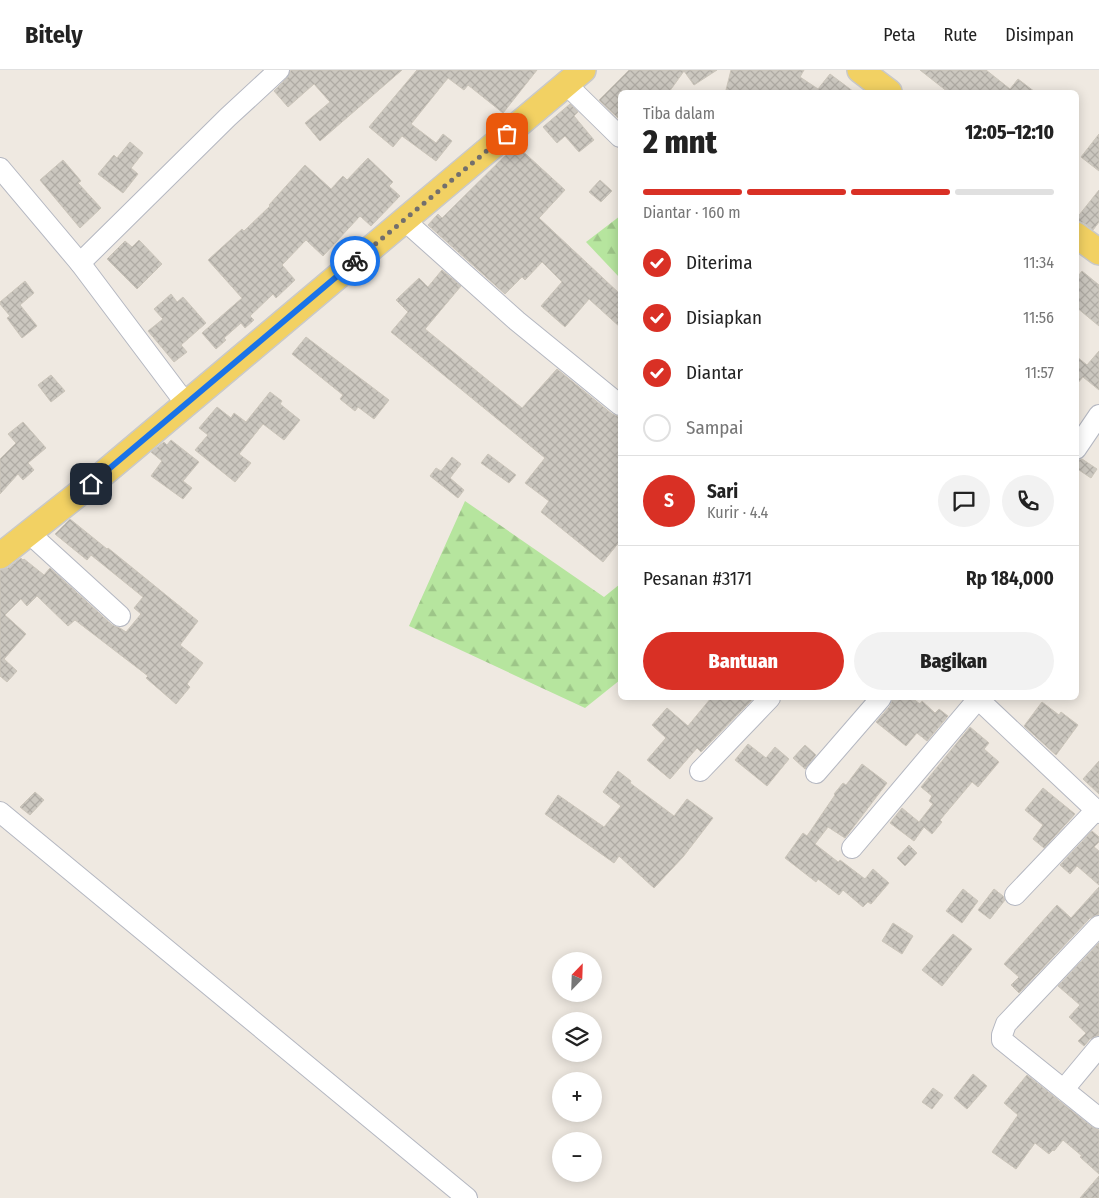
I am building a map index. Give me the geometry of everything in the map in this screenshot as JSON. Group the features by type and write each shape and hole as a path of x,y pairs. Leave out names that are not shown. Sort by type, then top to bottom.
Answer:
{"main road":[{"path":"860,70 886,90"},
{"path":"0,556 91,484 575,77"},
{"path":"1079,237 1099,252"}],"street":[{"path":"80,263 228,117 279,70"},
{"path":"575,77 618,134"},
{"path":"0,168 80,263 186,404"},
{"path":"404,220 517,321 618,403"},
{"path":"1079,445 1099,415"},
{"path":"29,533 120,616"},
{"path":"700,771 768,700"},
{"path":"816,773 879,700"},
{"path":"852,848 975,700"},
{"path":"979,700 1097,811 1015,895"},
{"path":"0,812 467,1198"},
{"path":"1099,926 1006,1024 1002,1035 1002,1040 1099,1118"},
{"path":"1064,1089 1099,1047"}],"green space":[{"path":"618,218 618,276 586,242"},
{"path":"465,501 604,597 618,586 618,682 585,708 409,626"}],"building":[{"path":"291,70 402,70 320,141 305,123 330,102 314,84 288,107 274,91 287,78"},
{"path":"417,70 537,70 503,113 468,85 464,90 448,78 411,124 436,143 443,134 452,141 436,161 402,136 393,147 369,127"},
{"path":"629,70 717,70 694,85 684,71 670,90 618,90 618,118 599,100"},
{"path":"731,70 804,70 800,77 818,89 830,74 851,90 726,90"},
{"path":"920,70 986,70 1010,89 1018,79 1032,90 945,90"},
{"path":"570,104 578,112 574,116 594,140 579,152 565,136 557,143 543,127"},
{"path":"1099,134 1099,171 1081,157"},
{"path":"130,142 143,153 131,168 138,174 123,193 98,174 114,155 117,158"},
{"path":"516,145 565,190 539,218 618,292 618,325 589,299 565,327 541,306 562,282 542,262 525,280 522,277 505,294 428,225 438,214 442,218"},
{"path":"368,158 393,182 389,186 400,196 371,226 360,216 323,256 306,240 282,265 295,280 276,298 273,294 250,316 254,320 245,328 241,323 224,338 226,340 216,349 202,333 242,298 208,260 242,229 244,231 270,206 305,165 331,189 343,176 347,180"},
{"path":"63,160 81,181 78,183 101,208 80,228 40,180"},
{"path":"600,180 612,191 601,202 589,192"},
{"path":"1099,190 1099,222 1093,230 1079,222 1079,215"},
{"path":"139,240 162,264 137,289 107,259 125,241 132,247"},
{"path":"442,270 461,286 425,329 522,408 557,369 612,414 618,416 618,543 603,562 541,512 549,501 525,483 545,458 391,332 408,312 396,300 419,278 428,287"},
{"path":"1082,271 1099,285 1099,326 1079,309 1079,275"},
{"path":"25,281 34,293 20,305 37,326 22,338 7,318 10,316 0,302"},
{"path":"171,294 177,302 183,297 206,323 181,345 187,352 174,362 148,331 163,319 154,309"},
{"path":"306,337 389,400 374,419 358,407 355,411 340,399 343,395 292,354"},
{"path":"1099,351 1099,390 1083,377 1079,382 1079,358 1087,365"},
{"path":"51,375 65,391 51,402 38,385"},
{"path":"270,392 282,401 280,404 300,420 284,440 263,424 239,454 251,463 235,482 195,450 208,435 199,428 217,407 231,418 234,413 246,422"},
{"path":"23,422 46,448 28,463 34,470 23,480 18,474 0,494 0,459 16,443 8,434"},
{"path":"171,440 199,462 183,481 192,488 183,499 151,476 162,461 151,452 164,442 167,445"},
{"path":"488,454 516,475 509,483 481,463"},
{"path":"452,457 461,464 450,478 464,490 458,498 430,476 436,468 441,471"},
{"path":"1082,459 1097,469 1091,478 1079,470 1079,460"},
{"path":"70,519 198,621 180,645 203,663 187,684 190,687 176,704 146,678 148,676 75,620 68,626 37,596 27,606 21,599 5,615 26,634 4,659 17,671 7,682 0,676 0,570 8,568 21,558 44,575 50,568 112,625 126,632 141,614 134,608 143,597 91,555 87,560 55,534"},
{"path":"709,700 752,700 701,752 697,748 670,779 647,760 666,738 652,725 667,708 688,726"},
{"path":"892,700 915,700 920,704 922,701 935,713 939,709 948,716 927,741 917,733 906,746 876,722 890,706"},
{"path":"1042,702 1059,715 1061,712 1078,725 1056,755 1024,726"},
{"path":"970,727 989,743 984,749 999,762 978,787 972,782 940,820 942,822 932,834 924,827 914,841 890,823 902,808 919,822 933,804 929,801 932,796 921,787"},
{"path":"748,744 766,758 775,747 789,759 767,786 735,760"},
{"path":"805,745 816,755 805,769 793,758"},
{"path":"1099,761 1099,794 1083,779"},
{"path":"862,764 887,783 845,838 828,827 815,844 838,862 840,860 865,879 873,869 889,883 871,904 868,902 863,907 843,890 839,895 818,879 816,882 785,858 803,833 807,836 834,794 843,783 846,785"},
{"path":"618,771 631,781 630,783 674,816 687,799 713,818 683,857 654,888 619,856 614,863 545,814 558,795 604,827 621,806 603,792"},
{"path":"1043,788 1075,814 1044,848 1033,839 1043,825 1025,810"},
{"path":"35,792 44,800 30,815 20,807"},
{"path":"1092,831 1099,837 1099,842 1094,847 1099,851 1099,885 1077,866 1070,874 1060,865"},
{"path":"909,845 917,853 905,866 897,858"},
{"path":"1099,887 1099,914 1090,918 1019,993 1011,985 1019,977 1004,964 1057,905 1071,918"},
{"path":"963,889 978,901 962,923 946,911"},
{"path":"994,889 1005,900 990,919 978,910"},
{"path":"893,923 913,936 902,954 882,941"},
{"path":"953,934 972,949 942,986 922,970"},
{"path":"1099,943 1099,1035 1090,1039 1084,1046 1078,1041 1086,1033 1069,1017 1080,1005 1058,986"},
{"path":"973,1074 987,1086 967,1109 954,1098"},
{"path":"1027,1075 1092,1127 1099,1130 1099,1174 1063,1140 1049,1154 1035,1143 1016,1169 992,1152 1018,1115 1004,1103"},
{"path":"933,1088 943,1095 932,1109 922,1102"},
{"path":"1099,1176 1099,1198 1080,1198"}],"way so far":[{"path":"355,261 507,134"}],"route":[{"path":"91,484 355,261"}]}
